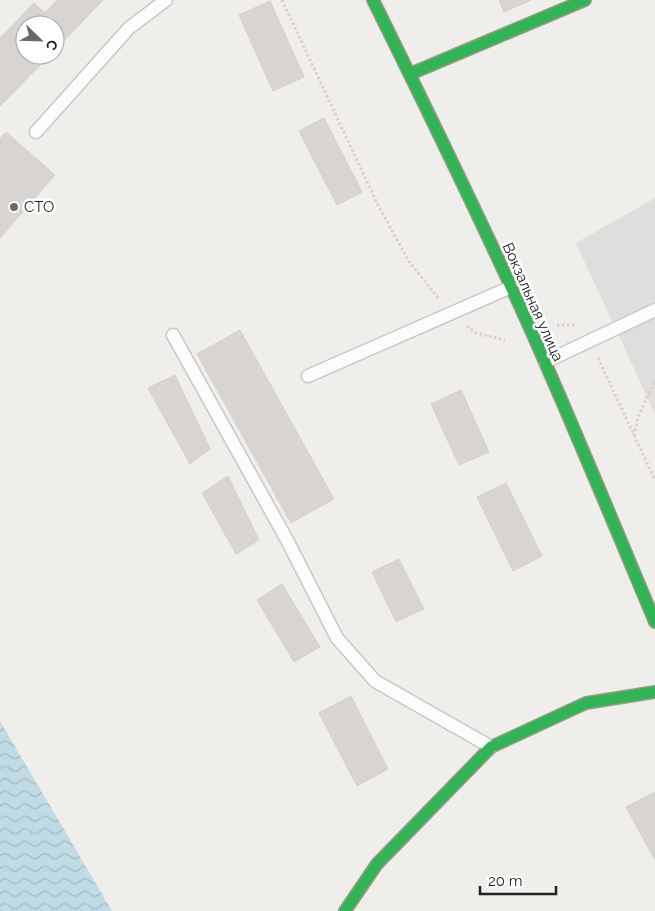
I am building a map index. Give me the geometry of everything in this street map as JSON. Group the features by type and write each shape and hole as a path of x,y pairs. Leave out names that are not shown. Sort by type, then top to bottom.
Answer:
{"main road":[{"name":"Вокзальная улица","path":"373,0 511,287 545,362 655,622"},
{"path":"410,74 585,0"},
{"path":"345,911 377,864 491,747 586,703 655,692"}],"lane":[{"path":"36,132 129,28 166,0"},
{"path":"308,376 511,287"},
{"path":"545,362 588,340 655,310"},
{"path":"173,335 286,540 337,638 375,681 491,747"}],"path":[{"path":"282,0 381,211 408,260 450,313 476,333 506,340"},
{"path":"549,325 576,325 596,351 655,480"},
{"path":"634,437 638,417 655,380"}],"shaded area":[{"path":"655,198 655,414 576,243"}],"water":[{"path":"0,721 112,911 0,911"}],"building":[{"path":"57,0 103,0 65,40 65,15 22,15 34,3 45,13"},
{"path":"499,0 531,0 504,12"},
{"path":"270,1 304,77 273,91 239,15"},
{"path":"15,23 15,65 40,65 0,106 0,38"},
{"path":"324,118 362,192 337,205 299,131"},
{"name":"СТО","path":"6,132 55,175 0,238 0,139"},
{"path":"240,330 334,499 291,523 197,354"},
{"path":"175,375 210,449 190,464 148,388"},
{"path":"461,390 489,452 459,465 431,404"},
{"path":"228,476 259,540 236,554 202,493"},
{"path":"506,483 542,556 513,571 477,497"},
{"path":"399,559 424,609 396,622 372,572"},
{"path":"282,584 320,647 294,662 257,600"},
{"path":"351,696 388,769 357,786 319,713"},
{"path":"655,792 655,860 626,807"}],"traffic: fast":[{"path":"373,0 525,317 655,622"},
{"path":"410,74 585,0"},
{"path":"345,911 377,864 491,747 586,703 655,692"}],"place":[{"name":"СТО","path":"14,207"}]}
